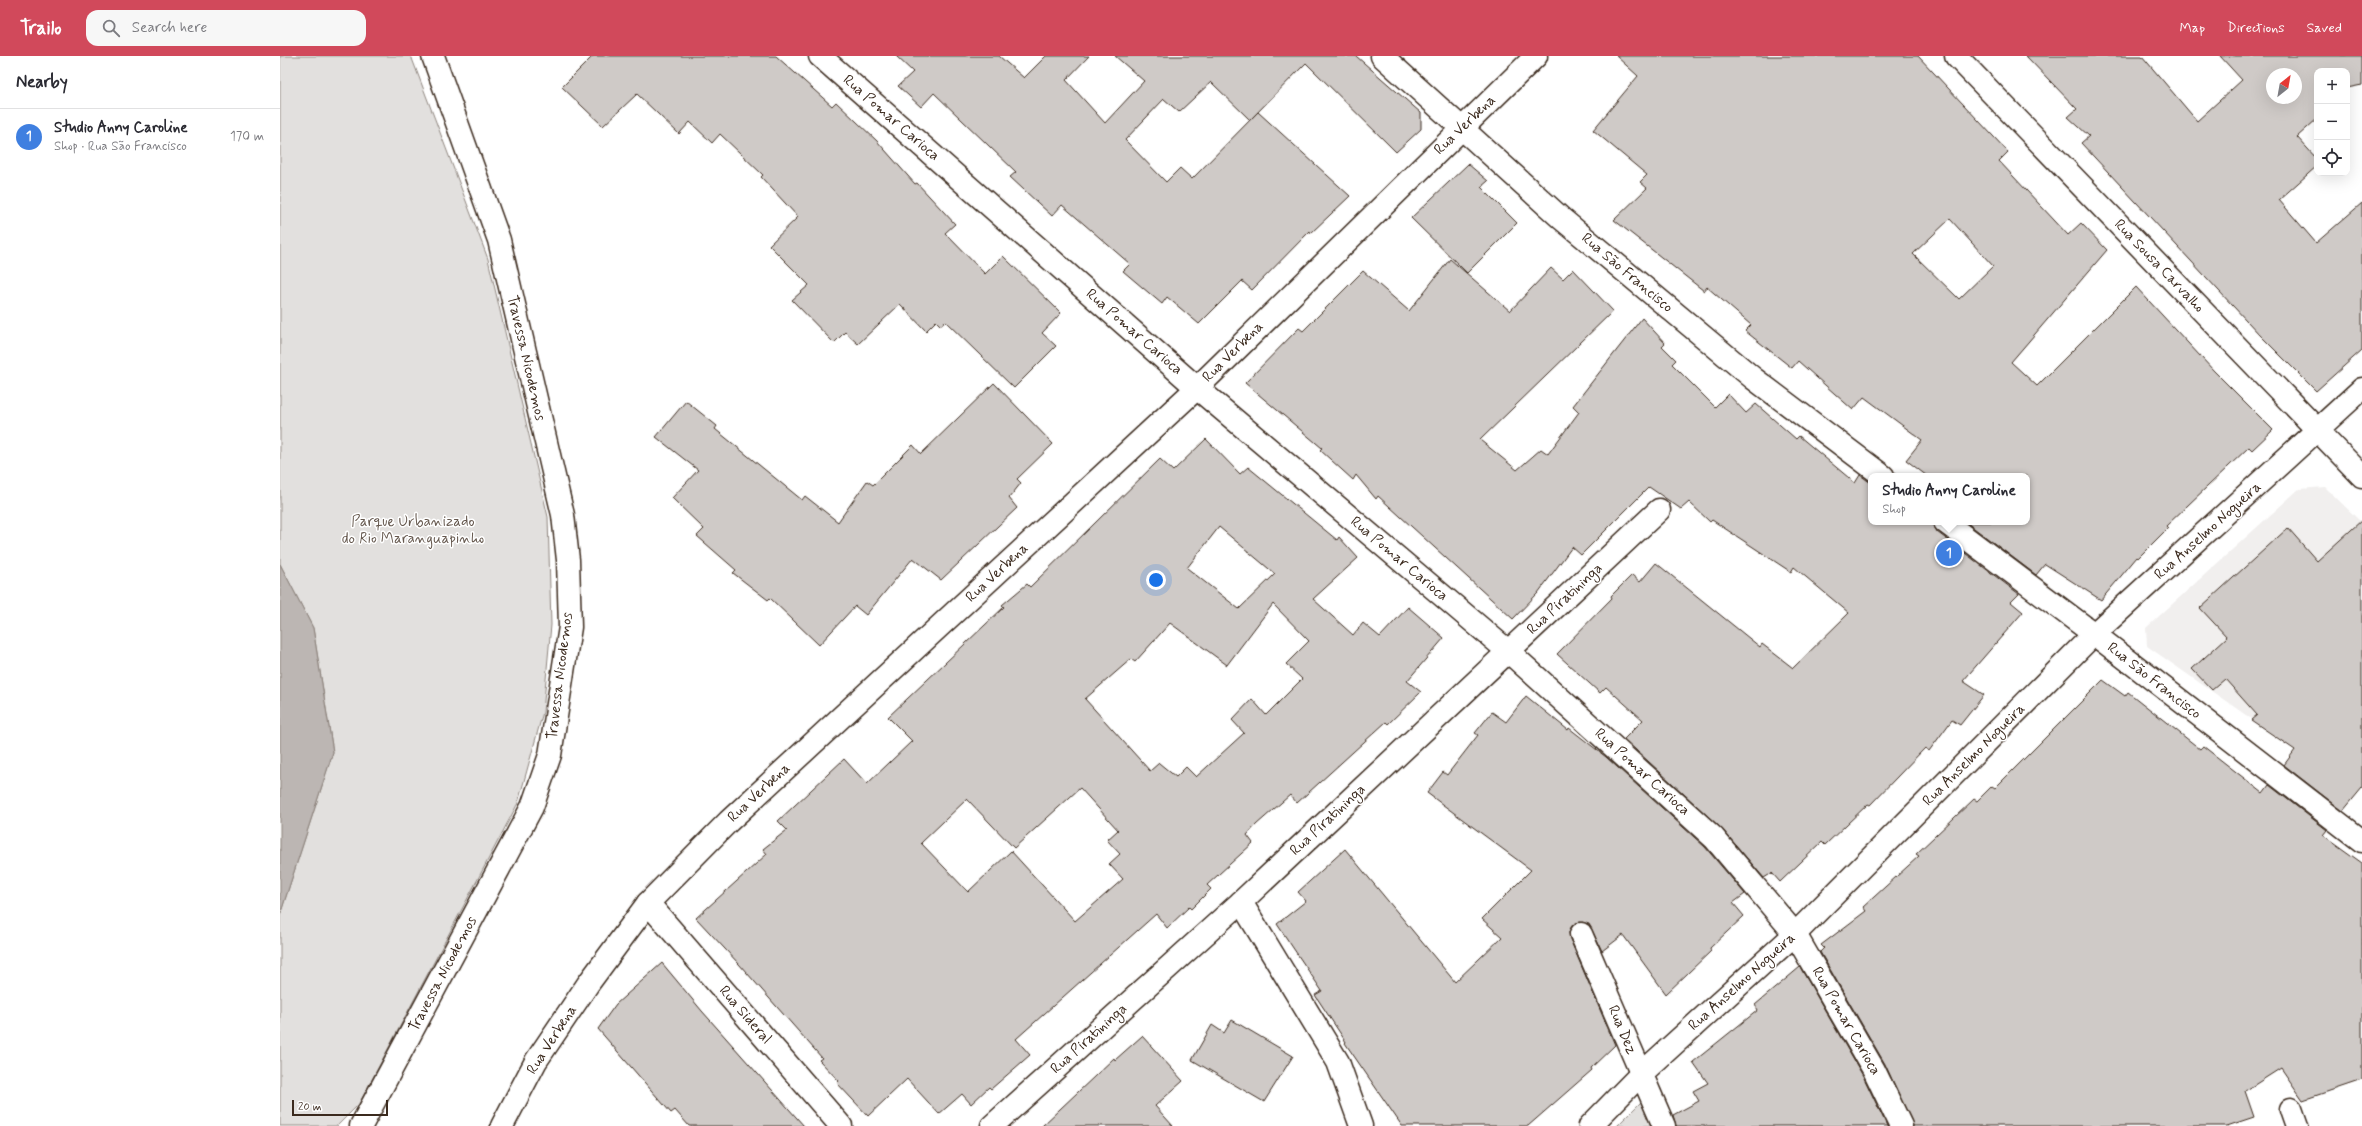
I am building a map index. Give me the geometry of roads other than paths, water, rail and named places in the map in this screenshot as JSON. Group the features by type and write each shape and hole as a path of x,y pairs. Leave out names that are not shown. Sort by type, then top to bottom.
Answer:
{"street":[{"name":"Travessa Nicodemos","path":"361,1126 532,807 550,755 570,627 568,560 563,515 499,240 432,56"},
{"name":"Rua Pomar Carioca","path":"820,56 1197,388 1509,652 1714,838 1795,934 1874,1070 1902,1126"},
{"name":"Rua São Francisco","path":"1382,56 1562,219 1746,373 1879,473"},
{"name":"Rua Verbena","path":"502,1126 536,1061 588,984 648,903 729,821 1197,388 1536,56"},
{"name":"Rua Sousa Carvalho","path":"1956,56 2319,429 2362,476"},
{"name":"Rua Anselmo Nogueira","path":"1590,1126 1641,1074 1795,934 2094,634 2362,389"},
{"name":"Rua Piratininga","path":"992,1126 1241,902 1660,510"},
{"name":"Rua São Francisco","path":"1948,525 2094,634 2362,841"},
{"path":"1241,902 1338,1062 1361,1126"},
{"name":"Rua Sideral","path":"648,903 841,1126"},
{"name":"Rua Dez","path":"1581,934 1664,1126"}],"place":[{"name":"Studio Anny Caroline","path":"1949,553"}],"park label":[{"name":"Parque Urbanizado do Rio Maranguapinho","path":"413,530"}]}
